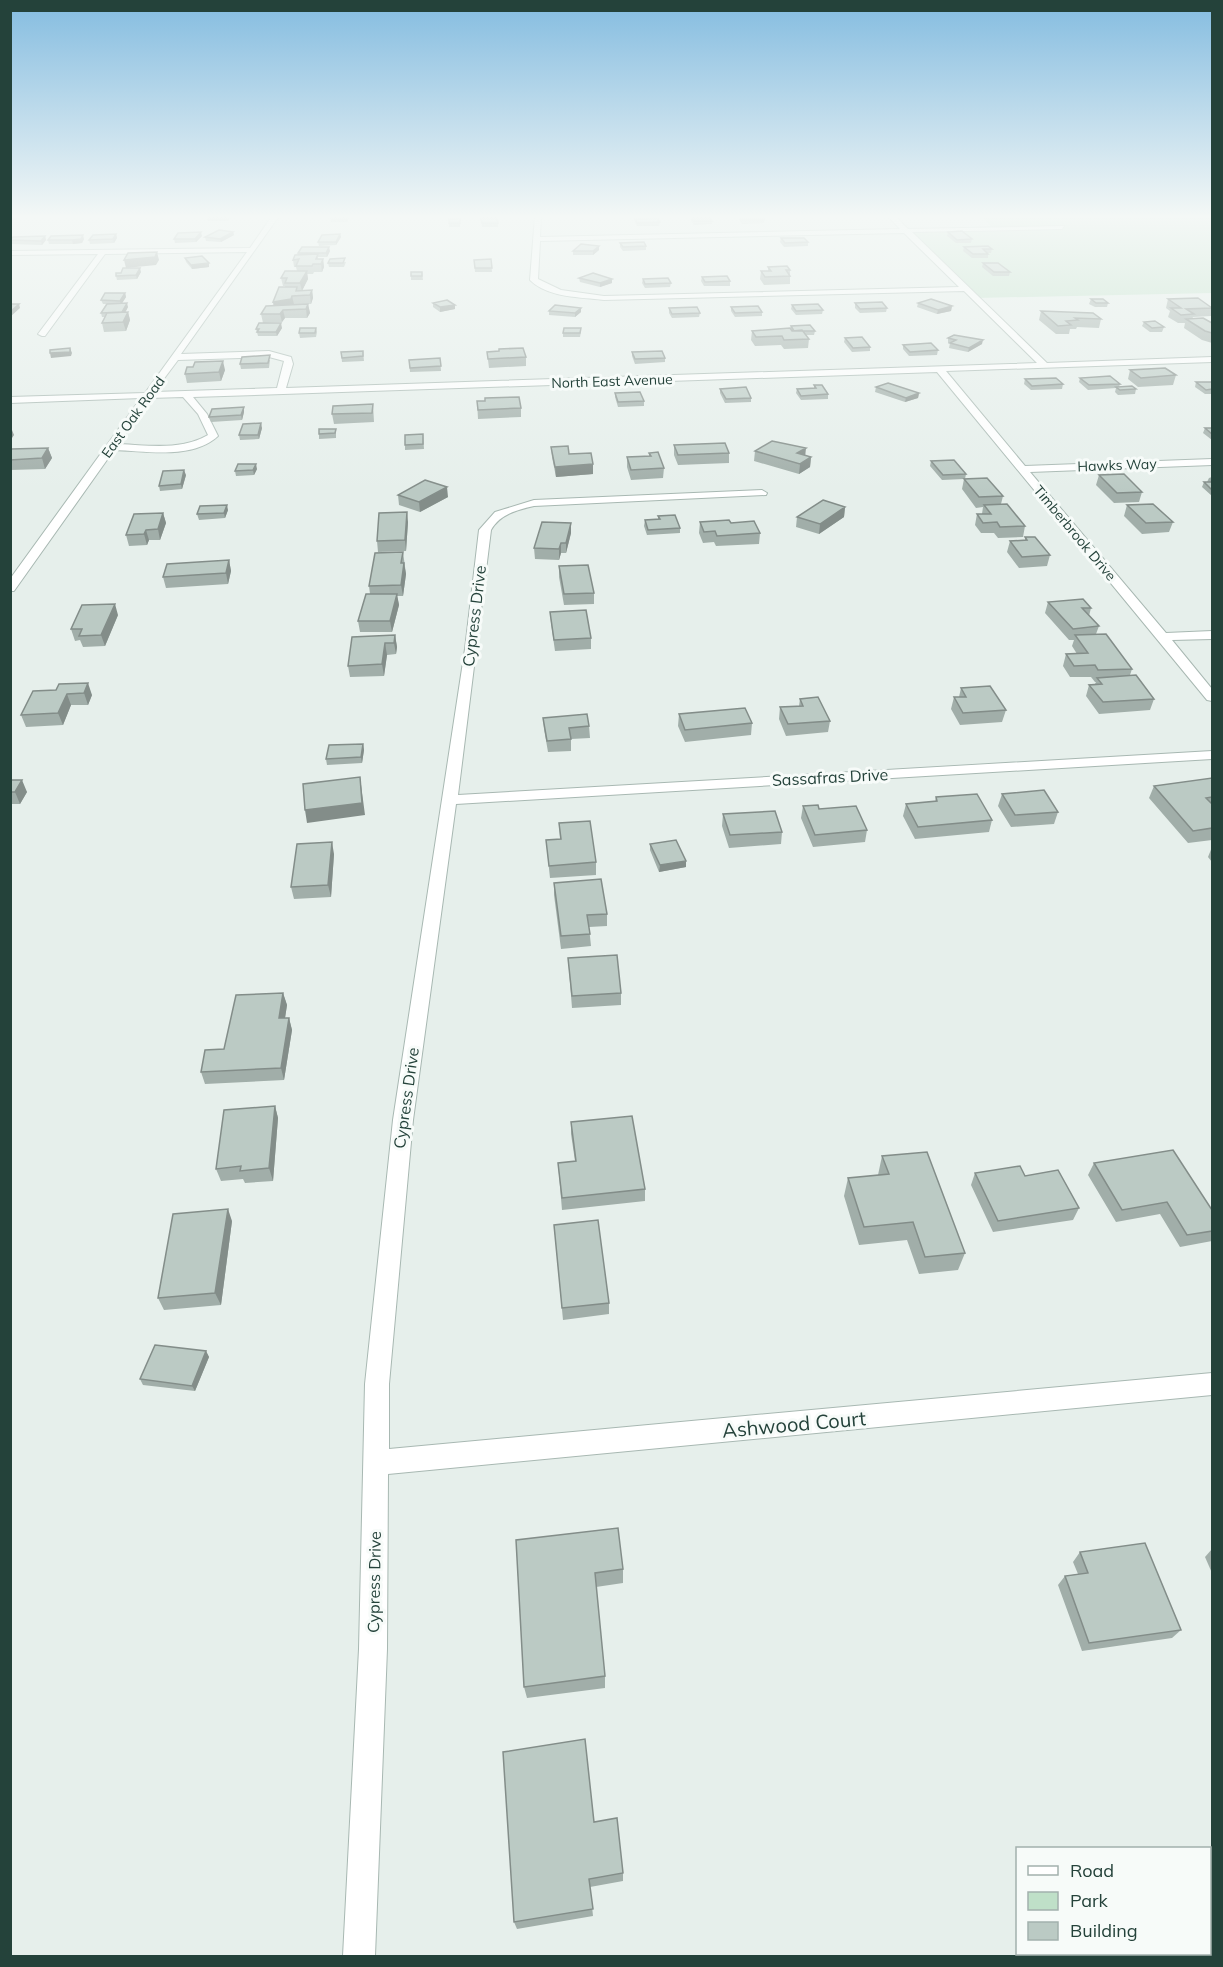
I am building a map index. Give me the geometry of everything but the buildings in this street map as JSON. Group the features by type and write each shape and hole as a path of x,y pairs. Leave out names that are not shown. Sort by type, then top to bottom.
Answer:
{"street":[{"path":"42,334 62,308"},
{"name":"East Oak Road","path":"10,588 211,308"},
{"path":"984,308 1044,365"},
{"path":"176,357 269,354 288,358 289,364 280,392"},
{"name":"North East Avenue","path":"10,400 1212,360"},
{"name":"Timberbrook Drive","path":"939,369 1212,697"},
{"path":"111,447 183,448 203,444 213,436 211,429 202,417 199,405 186,395"},
{"name":"Hawks Way","path":"1022,469 1212,462"},
{"name":"Cypress Drive","path":"359,1956 373,1649 377,1384 393,1202 471,649 485,530 494,516 505,510 524,505 554,501 762,493"},
{"path":"1162,637 1212,634"},
{"name":"Sassafras Drive","path":"448,800 1212,755"},
{"name":"Ashwood Court","path":"376,1463 1212,1384"}]}
